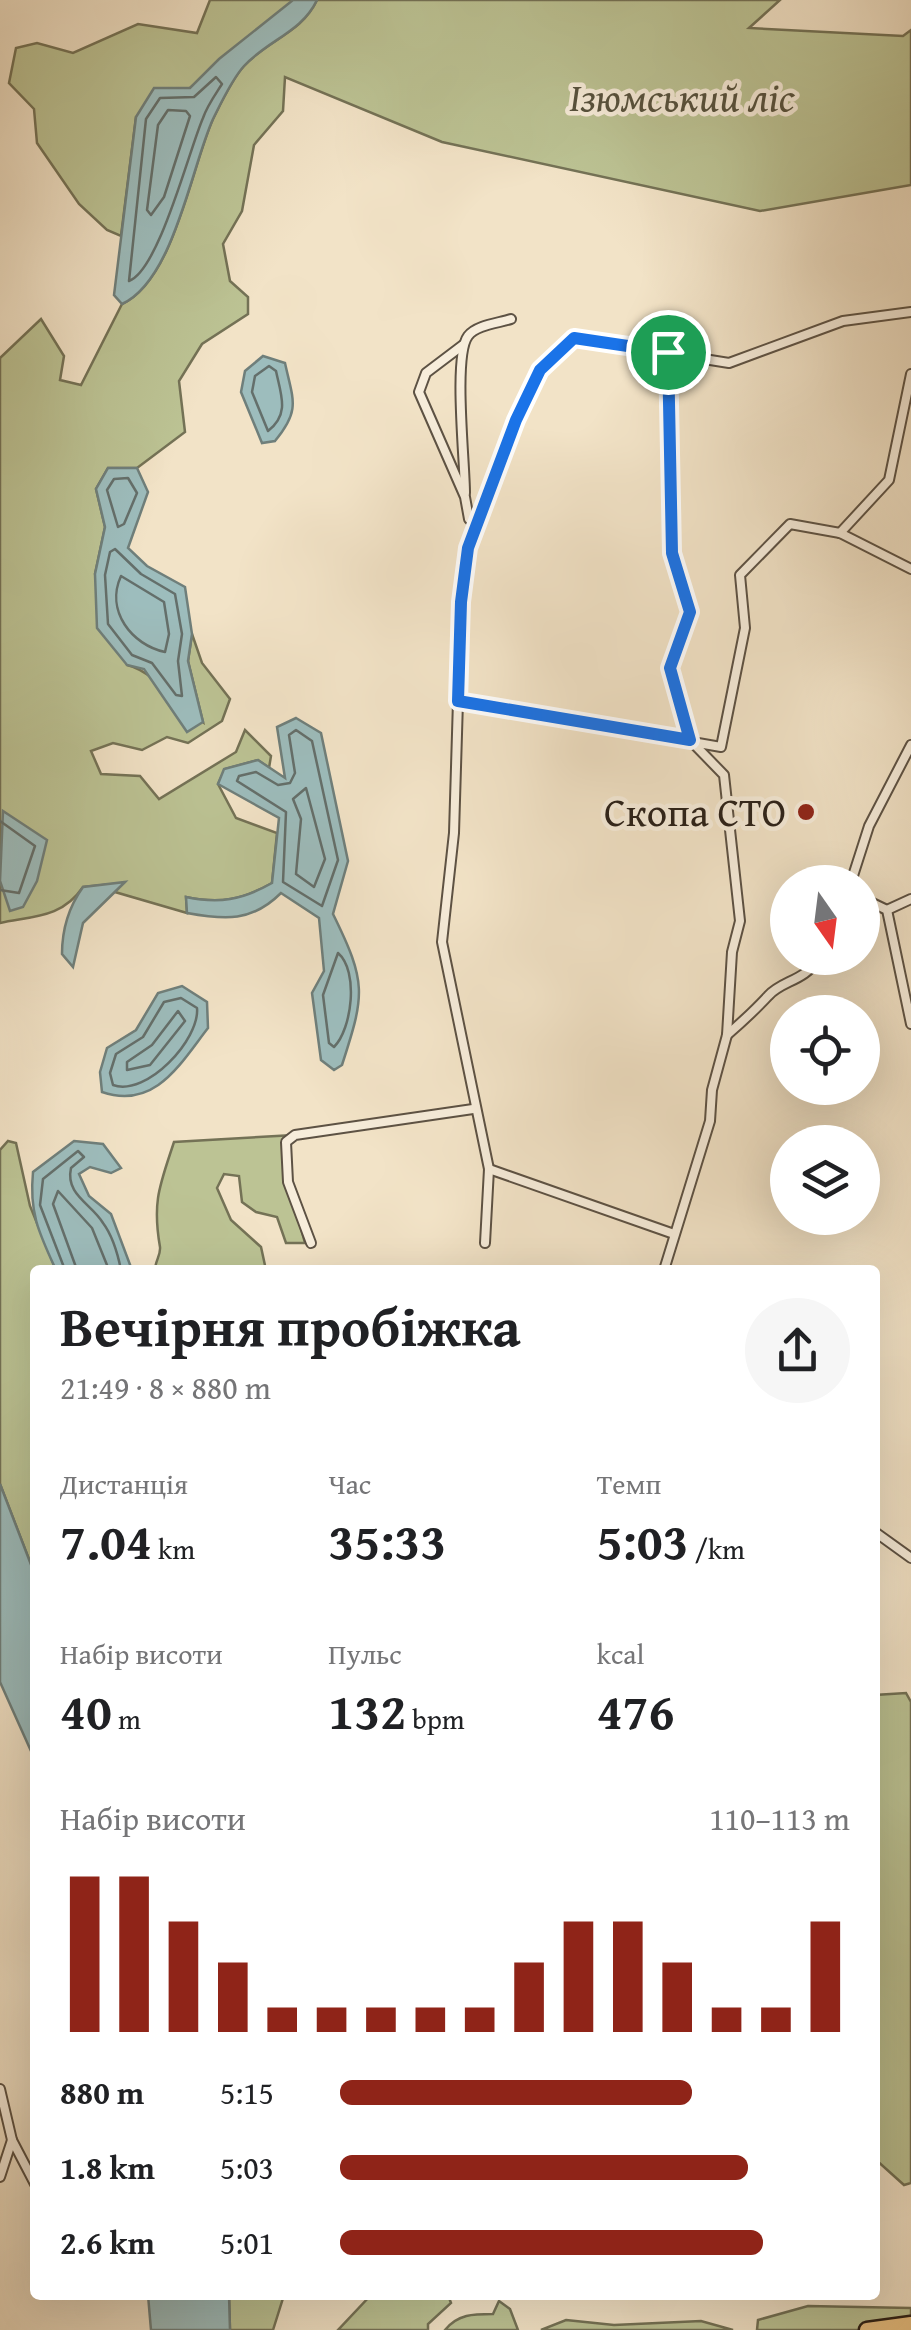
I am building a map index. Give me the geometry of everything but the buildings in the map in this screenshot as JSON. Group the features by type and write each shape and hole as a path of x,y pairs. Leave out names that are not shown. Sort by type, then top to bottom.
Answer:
{"highway":[{"path":"867,2330 911,2324"}],"street":[{"path":"485,1243 489,1169 473,1108 442,942 454,833 461,602 475,525 516,420 550,356 574,338 730,363 843,320 911,312"},
{"path":"465,498 419,392 426,373 464,345 474,330 511,319"},
{"path":"464,345 459,367 465,498 469,519 475,525"},
{"path":"665,1265 710,1121 712,1090 727,1035 732,952 740,922 724,775 690,740 670,668 690,612 672,553 668,352"},
{"path":"840,532 889,480 911,374"},
{"path":"458,701 721,747 745,628 740,575 790,524 840,532 911,569"},
{"path":"856,865 869,826 911,745"},
{"path":"888,910 911,899"},
{"path":"880,906 888,910 906,961 911,1024"},
{"path":"727,1035 762,1007 769,993 805,975"},
{"path":"311,1243 288,1182 286,1142 295,1135 473,1108"},
{"path":"489,1169 674,1234"},
{"path":"880,1536 911,1558"},
{"path":"0,2090 12,2140 30,2174"},
{"path":"0,2178 12,2140"}],"green space":[{"path":"210,0 294,0 190,88 136,117 121,236 107,230 79,204 37,143 34,109 9,83 16,48 37,43 73,53 138,24 197,33"},
{"name":"Ізюмський ліс","path":"317,0 780,0 749,28 903,36 911,30 911,185 760,211 442,142 285,77 283,111 254,145 242,211 223,244 230,281 248,297 248,314 202,344 179,381 185,432 137,468 108,468 96,489 105,527 95,574 127,665 156,681 203,722 188,661 192,634 202,663 230,699 222,721 188,743 167,737 142,750 113,743 91,751 101,774 140,776 159,799 236,752 245,730 271,756 269,768 258,760 225,769 218,784 236,818 277,833 272,883 230,899 186,897 187,913 115,892 123,883 83,887 56,910 0,923 0,358 41,319 64,356 60,380 81,385 122,304 140,291 168,248 213,119 231,84 253,57 302,21"},
{"path":"295,1135 286,1143 288,1182 305,1243 286,1243 277,1217 256,1212 242,1202 239,1176 224,1174 217,1188 231,1220 261,1247 265,1265 156,1265 160,1250 159,1193 174,1142"},
{"path":"8,1141 16,1143 30,1206 54,1265 30,1265 30,1562 0,1484 0,1150"},
{"path":"906,1693 911,1702 911,2183 904,2185 880,2163 880,1695"},
{"path":"229,2300 282,2300 273,2330 230,2330"},
{"path":"366,2300 451,2303 428,2324 428,2330 338,2330"},
{"path":"499,2301 510,2309 518,2330 445,2330 461,2318 493,2314"},
{"path":"808,2306 911,2308 911,2330 757,2330 758,2320"},
{"path":"566,2320 614,2325 701,2321 733,2330 541,2330"}],"water":[{"path":"293,0 317,0 303,20 253,57 235,78 213,119 168,248 140,291 122,304 114,295 136,117 154,88 190,88 219,59"},
{"path":"263,356 285,363 293,404 289,421 275,441 262,443 241,392 245,371"},
{"path":"108,468 137,468 148,492 128,548 147,566 185,587 192,634 188,661 203,722 187,732 144,669 127,665 97,628 95,574 105,527 96,489"},
{"path":"296,718 321,733 348,861 333,914 357,973 358,1004 342,1065 334,1070 321,1060 312,993 324,971 319,918 281,893 249,914 214,917 187,913 186,897 230,899 272,883 279,818 218,784 224,769 258,760 285,778 277,727"},
{"path":"3,811 47,840 37,881 23,907 10,911 0,881"},
{"path":"125,882 83,923 73,967 62,954 62,945 67,919 78,895 83,887"},
{"path":"182,986 207,1002 208,1028 198,1042 176,1069 151,1089 121,1096 102,1092 100,1072 107,1048 136,1030 158,993"},
{"path":"74,1141 103,1144 121,1168 111,1173 90,1167 79,1174 89,1196 111,1214 130,1265 54,1265 34,1211 33,1172"},
{"path":"0,1484 30,1562 30,1749 0,1682"},
{"path":"148,2300 229,2300 230,2330 151,2330"}],"place":[{"name":"Скопа СТО","path":"806,812"}],"route":[{"path":"574,338 668,352 672,553 690,612 670,668 690,740 458,701 461,602 468,548 516,420 540,370 550,356 574,338"}]}
